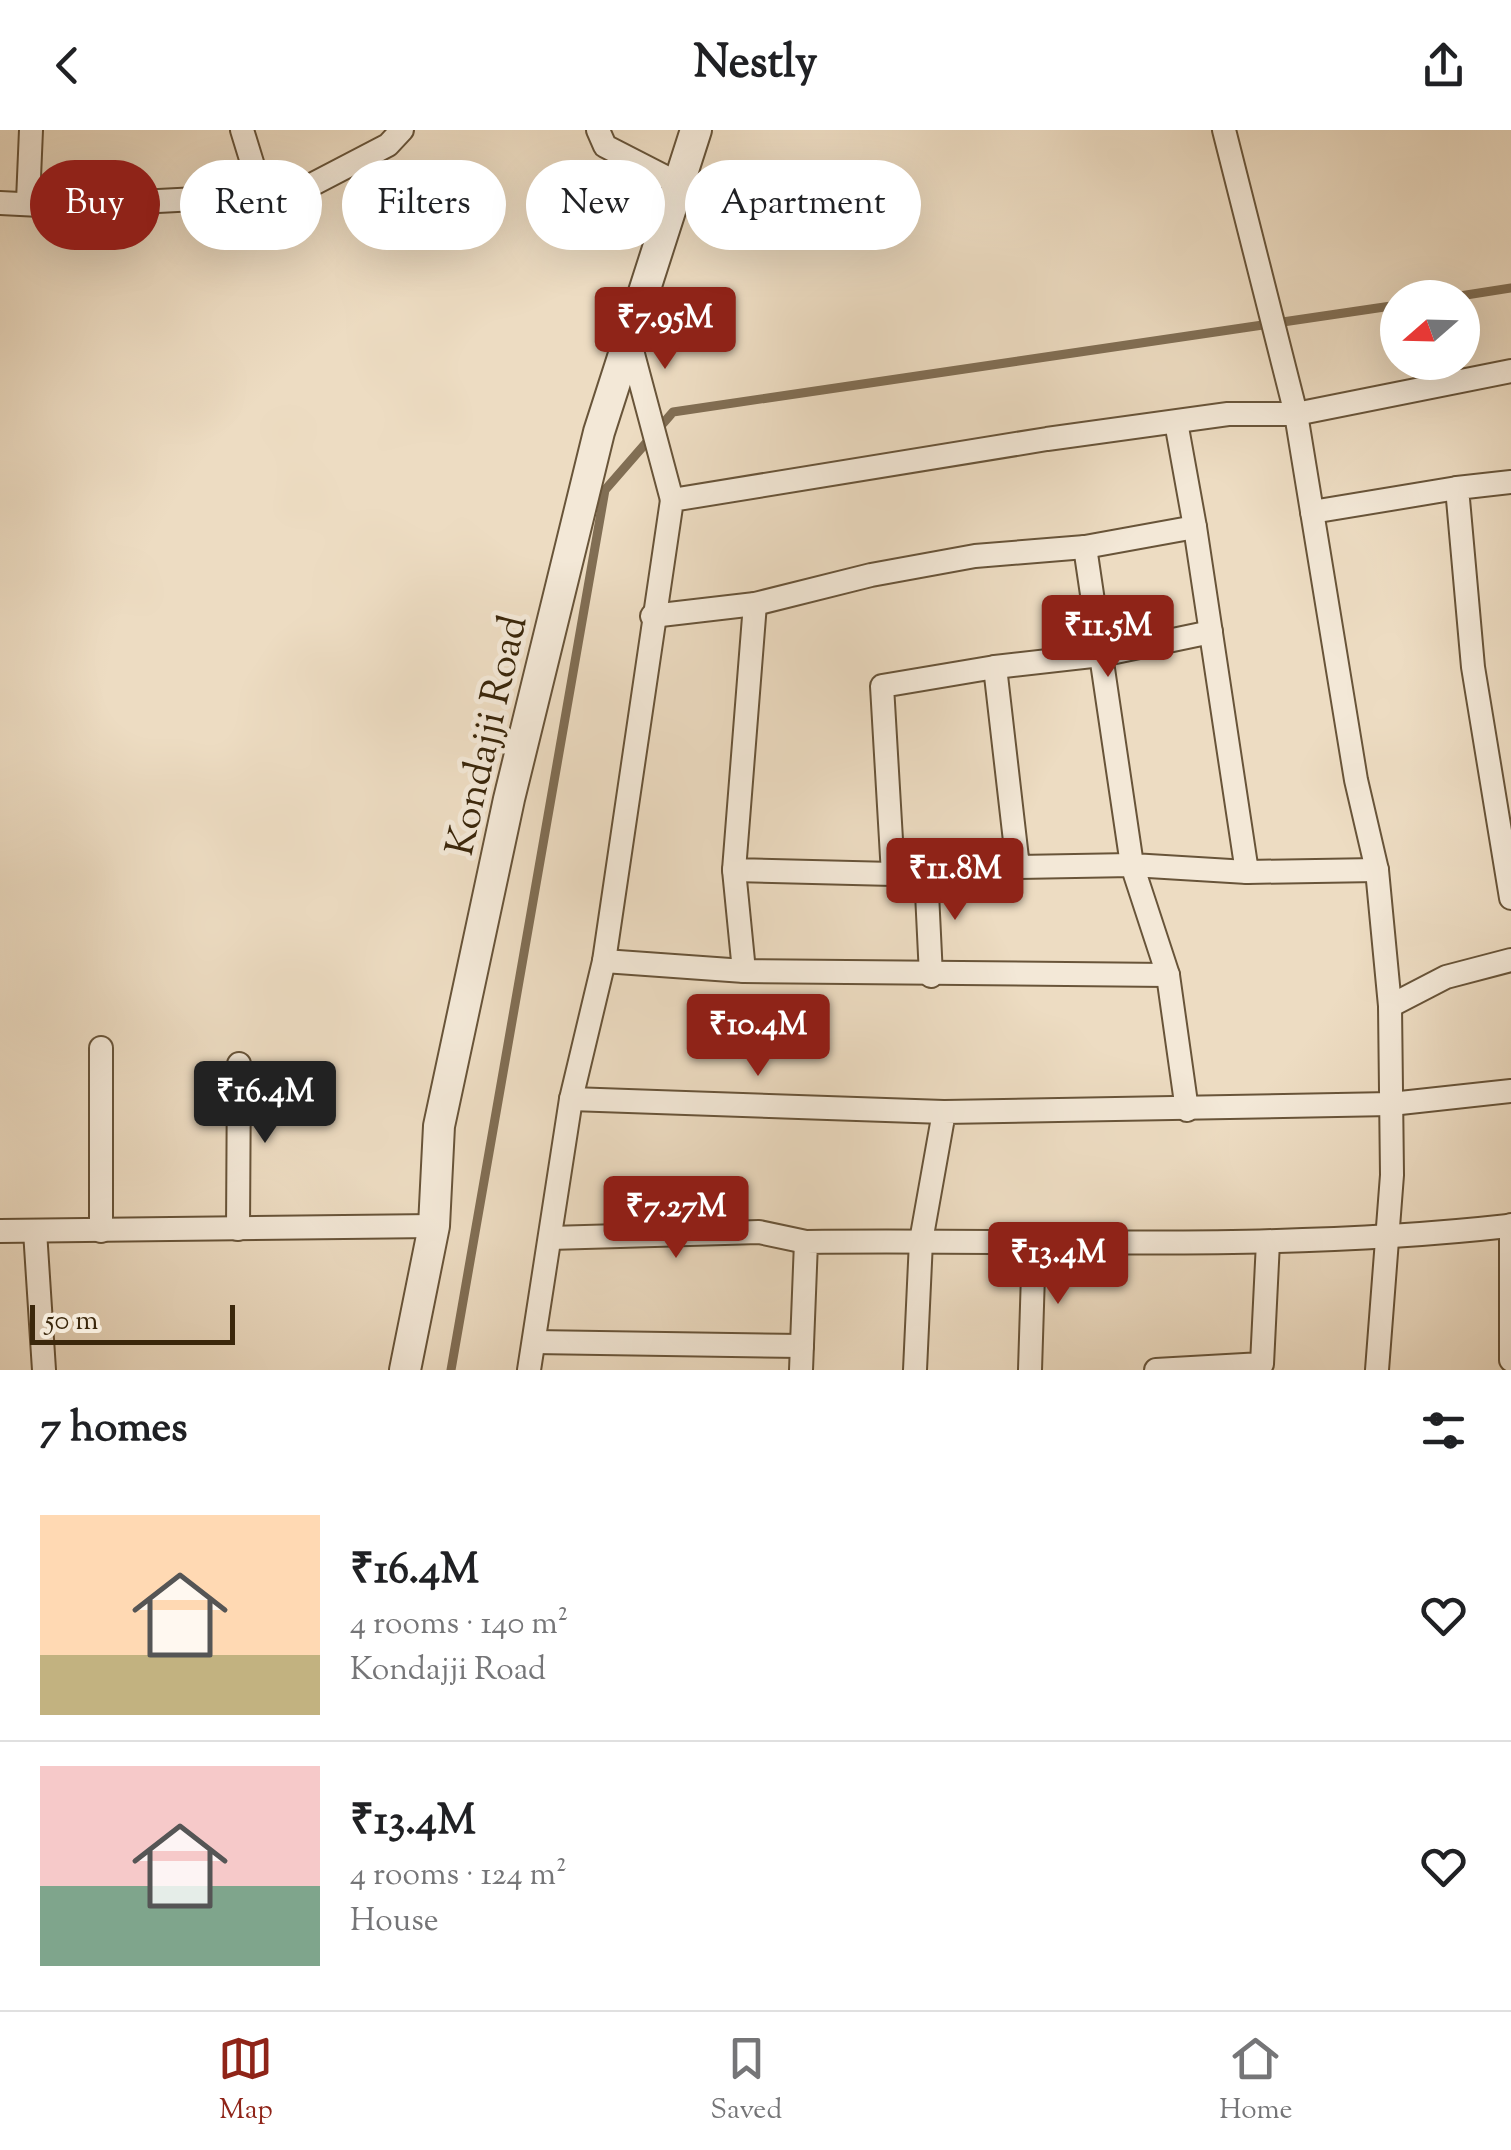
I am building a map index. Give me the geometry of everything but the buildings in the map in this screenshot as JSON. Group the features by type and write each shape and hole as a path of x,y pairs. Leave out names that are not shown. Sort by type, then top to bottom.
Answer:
{"street":[{"path":"28,201 31,130"},
{"path":"242,130 251,160"},
{"path":"322,180 388,146 402,130"},
{"path":"598,130 605,146 679,184"},
{"name":"Kondajji Road","path":"405,1370 434,1226 439,1126 505,818 599,432 696,130"},
{"path":"1224,130 1296,414 1353,761 1377,870 1390,1006 1391,1104 1377,1370"},
{"path":"0,203 28,201 60,206 180,200"},
{"path":"529,1370 571,1099 604,961 672,500 629,339"},
{"path":"672,500 1228,414 1296,414 1511,371"},
{"path":"1176,422 1247,872"},
{"path":"1312,512 1511,482"},
{"path":"1457,488 1474,667 1511,898"},
{"path":"652,616 755,604 871,575 975,556 1086,547 1195,527"},
{"path":"1086,547 1132,865 1168,975 1187,1110"},
{"path":"744,971 734,870 755,604"},
{"path":"893,874 882,686 1101,655 1211,632"},
{"path":"995,667 1018,867"},
{"path":"734,870 893,874 1132,865 1247,872 1377,870"},
{"path":"926,872 931,976"},
{"path":"1390,1006 1446,977 1511,960"},
{"path":"604,961 744,971 931,976 1168,975"},
{"path":"101,1048 101,1231"},
{"path":"238,1229 239,1064"},
{"path":"571,1099 944,1112 1187,1110 1391,1104 1511,1090"},
{"path":"916,1370 921,1241 944,1112"},
{"path":"0,1231 434,1226"},
{"path":"550,1238 759,1232 806,1242 1268,1242 1386,1240 1509,1226 1511,1360"},
{"path":"35,1232 44,1370"},
{"path":"801,1370 806,1242"},
{"path":"1030,1370 1034,1242"},
{"path":"1156,1370 1263,1367 1268,1242"},
{"path":"534,1342 802,1346"}],"waterway":[{"path":"1480,293 1511,288"},
{"path":"451,1370 605,490 673,412 1380,308"}]}
